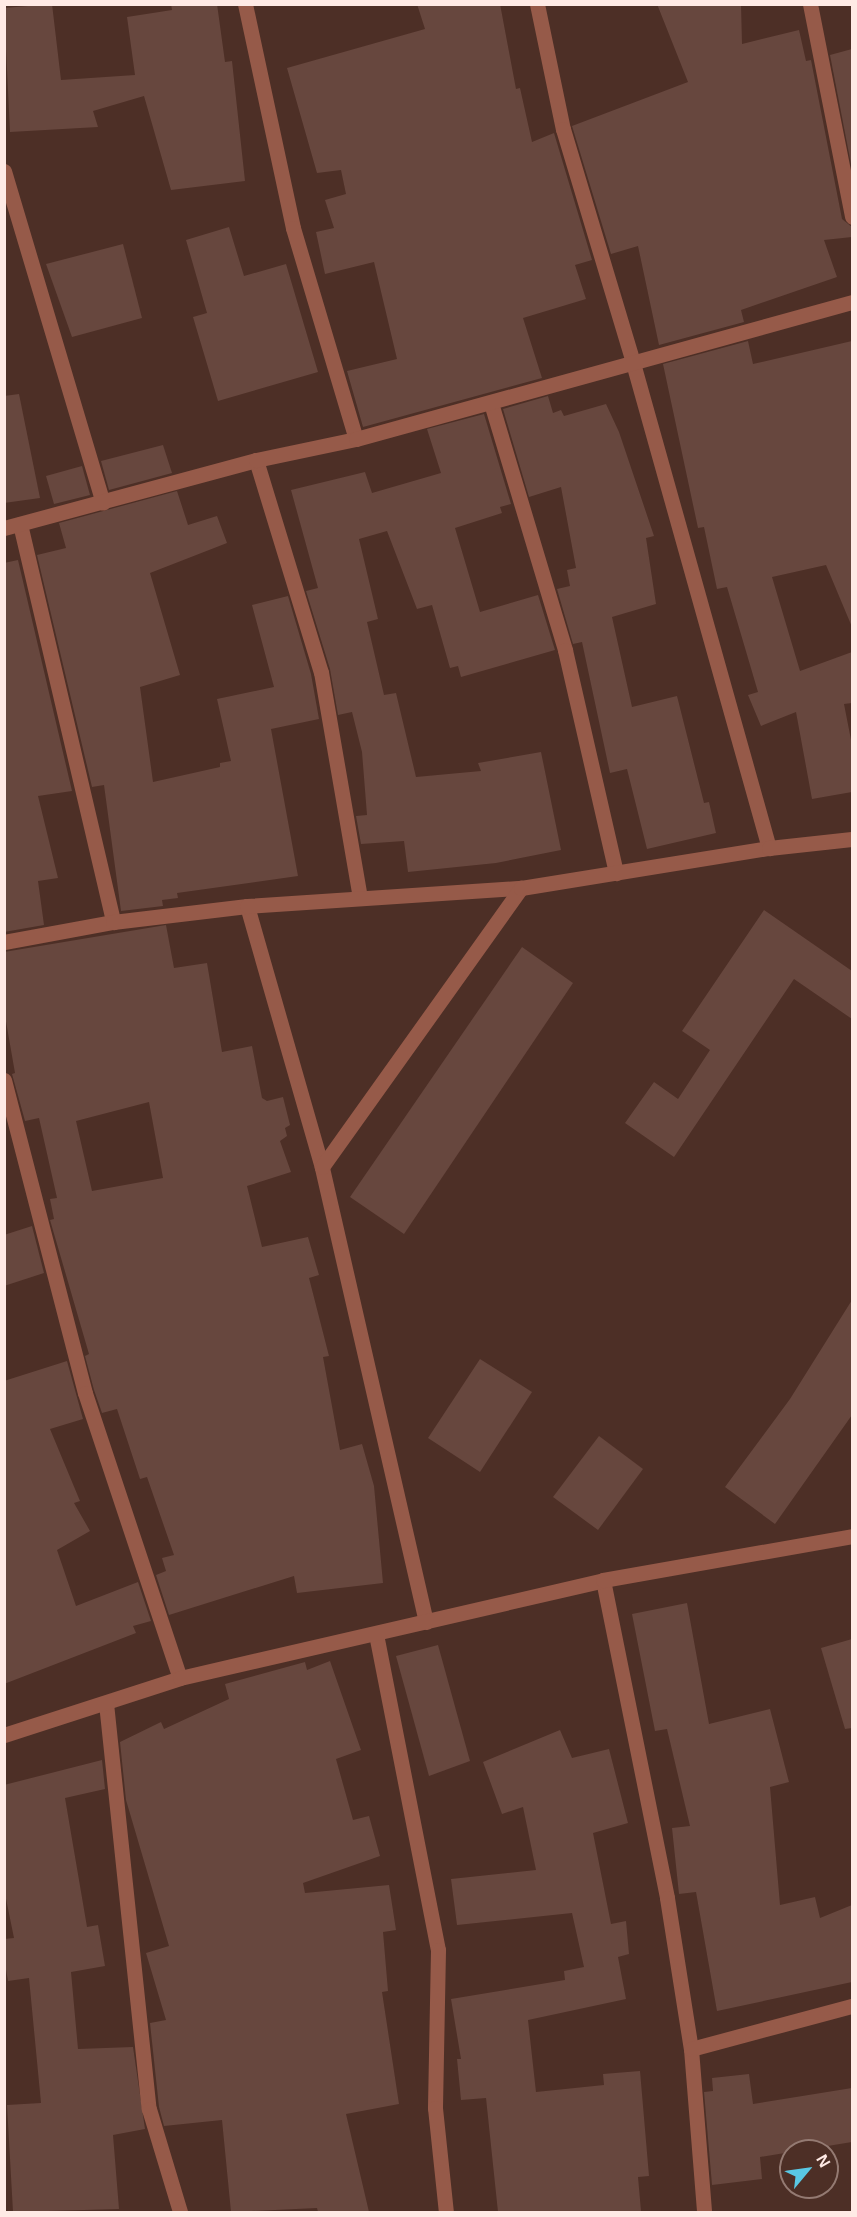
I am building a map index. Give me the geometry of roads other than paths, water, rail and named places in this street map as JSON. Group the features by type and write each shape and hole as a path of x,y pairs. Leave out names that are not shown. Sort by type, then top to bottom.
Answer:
{"street":[{"path":"245,4 293,228 356,439"},
{"path":"537,4 563,129 633,363 768,848"},
{"path":"810,4 852,217"},
{"path":"4,171 103,503"},
{"path":"4,528 256,460 356,439 852,302"},
{"path":"491,403 565,650 616,873"},
{"path":"256,460 321,672 360,898"},
{"path":"20,524 113,922"},
{"path":"4,942 113,922 247,906 520,888 768,848 852,839"},
{"path":"322,1167 520,888"},
{"path":"247,906 322,1167 426,1622"},
{"path":"4,1080 85,1393 180,1678"},
{"path":"4,1735 180,1678 603,1580 852,1536"},
{"path":"603,1580 667,1898 691,2049 704,2212"},
{"path":"376,1634 438,1950 435,2108 446,2212"},
{"path":"106,1703 149,2109 180,2212"},
{"path":"691,2049 852,2006"}]}
